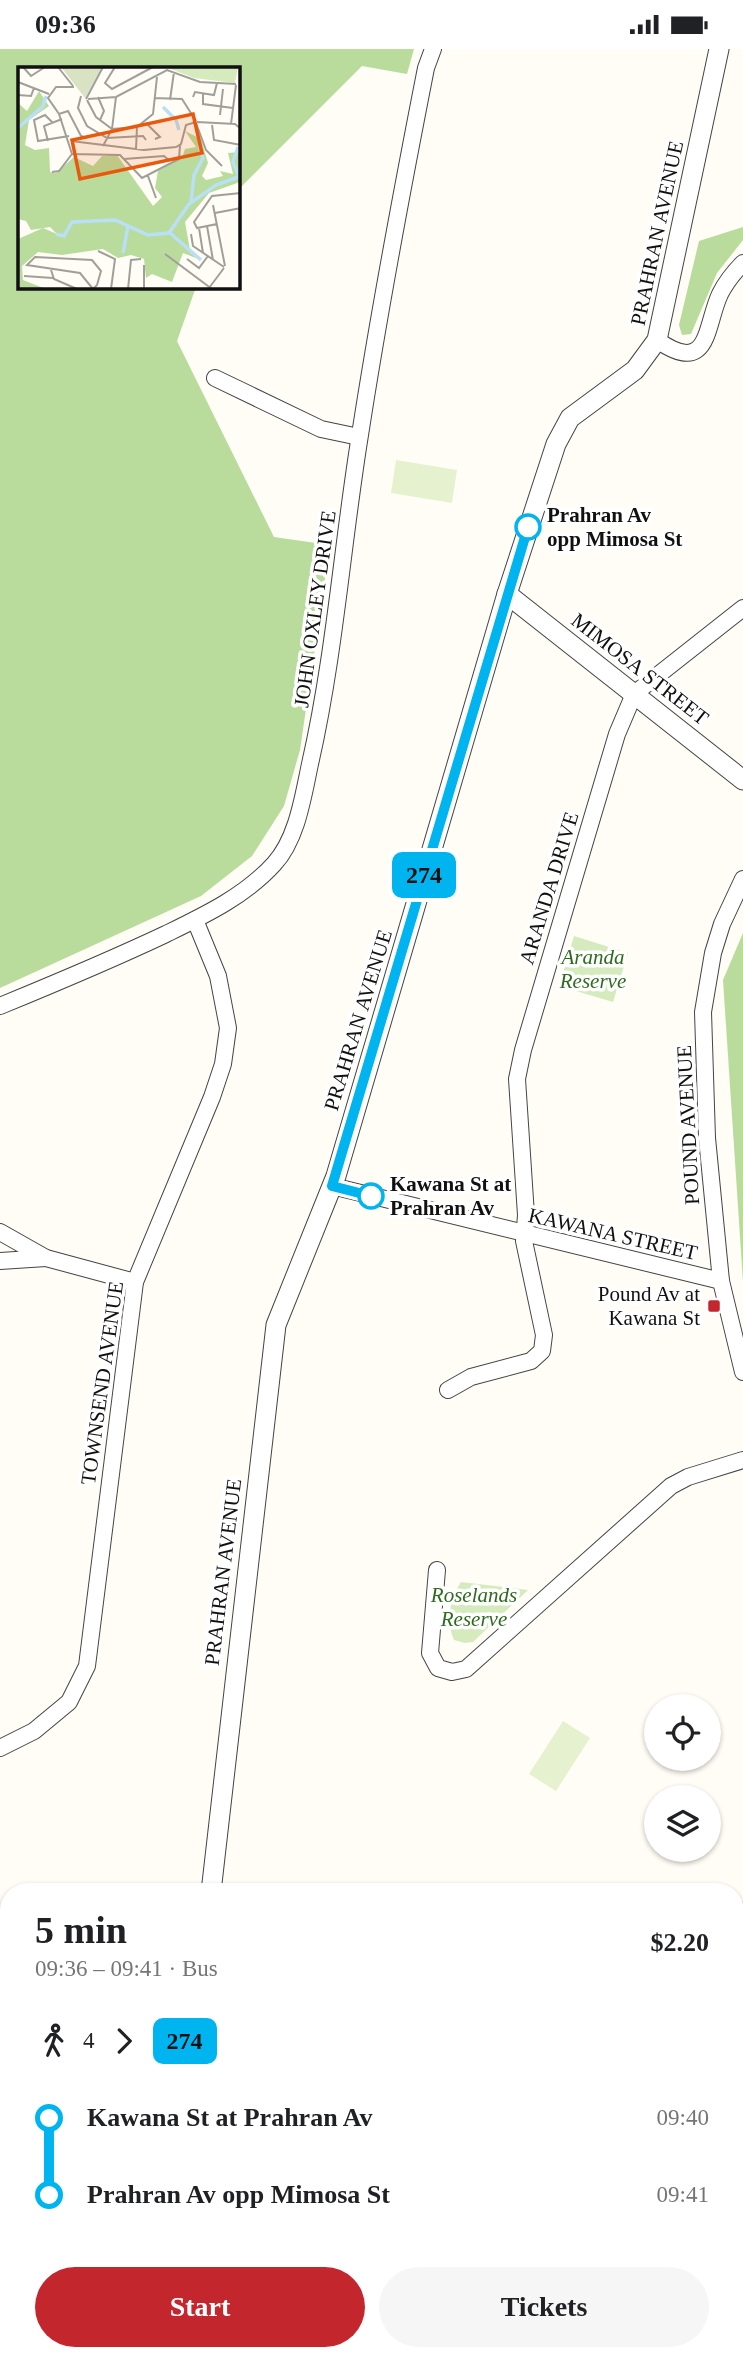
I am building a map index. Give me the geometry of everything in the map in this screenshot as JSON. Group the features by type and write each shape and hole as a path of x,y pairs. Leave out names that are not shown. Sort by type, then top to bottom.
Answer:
{"street":[{"path":"426,68 428,49"},
{"name":"JOHN OXLEY DRIVE","path":"0,1006 116,958 195,920 248,889 277,862 293,832 327,685 359,437 394,233 426,68 433,49"},
{"name":"PRAHRAN AVENUE","path":"212,1883 276,1325 332,1186 542,482 563,429 580,409 635,370 657,340 719,49"},
{"path":"657,340 688,353 704,344 720,295 731,275 743,263"},
{"path":"215,378 321,429 359,437"},
{"name":"MIMOSA STREET","path":"508,594 743,780"},
{"name":"ARANDA DRIVE","path":"448,1390 471,1377 531,1361 542,1351 544,1335 524,1241 526,1215 517,1079 523,1050 613,747 634,694 743,607"},
{"name":"POUND AVENUE","path":"743,879 722,924 713,953 703,1012 706,1137 721,1281 743,1372"},
{"name":"TOWNSEND AVENUE","path":"0,1748 34,1731 69,1702 87,1666 135,1282 223,1065 228,1028 219,975 195,920"},
{"name":"KAWANA STREET","path":"332,1186 721,1281"},
{"path":"0,1232 46,1258 135,1282"},
{"path":"0,1261 46,1258"},
{"path":"437,1570 429,1653 438,1668 452,1672 466,1669 671,1486 688,1477 743,1460"}],"green space":[{"path":"0,49 414,49 407,74 362,66 240,188 240,67 18,67 18,289 195,289 177,341 274,537 330,545 300,750 284,806 252,856 201,896 0,988"},
{"path":"743,227 743,240 717,273 691,334 682,335 679,325 699,241"},
{"path":"396,460 457,470 452,503 391,493"},
{"path":"743,933 743,1282 723,980"},
{"name":"Aranda Reserve","path":"574,936 628,953 613,1002 559,986"},
{"name":"Roselands Reserve","path":"461,1582 528,1590 473,1642 465,1643 454,1640 449,1618 454,1596"},
{"path":"563,1721 590,1738 556,1791 529,1774"}],"bus line":[{"name":"274","path":"371,1196 332,1186 528,527"}],"place":[{"name":"Prahran Av opp Mimosa St","path":"528,527"},
{"name":"Kawana St at Prahran Av","path":"371,1196"},
{"name":"Pound Av at Kawana St","path":"714,1306"}]}
